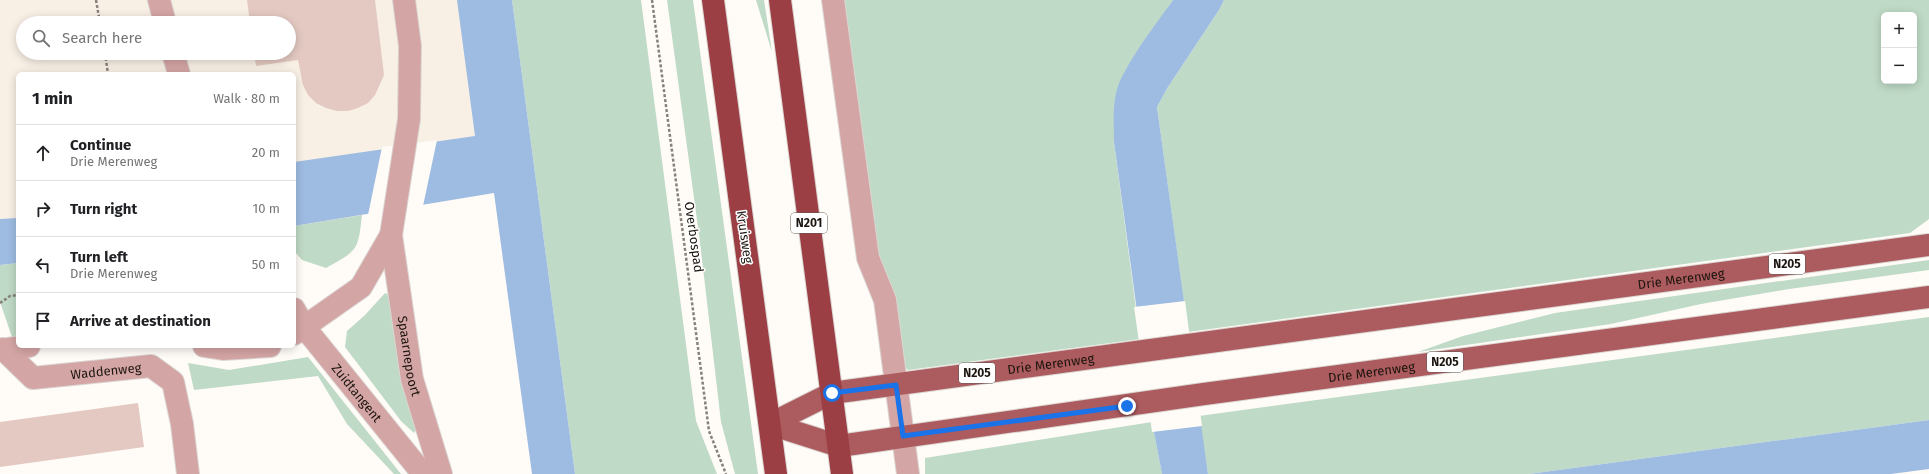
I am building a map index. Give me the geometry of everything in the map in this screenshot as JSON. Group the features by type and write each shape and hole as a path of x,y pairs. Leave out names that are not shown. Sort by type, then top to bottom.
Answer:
{"highway":[{"name":"Kruisweg","path":"713,0 776,474"},
{"name":"N201","path":"780,0 842,474"}],"main road":[{"name":"Drie Merenweg","path":"770,424 832,393 1929,245"},
{"name":"Drie Merenweg","path":"770,424 839,446 1204,394 1929,297"}],"street":[{"path":"159,0 163,16"},
{"name":"Spaarnepoort","path":"404,0 410,46 409,119 391,235 412,379 441,474"},
{"path":"833,0 868,258 885,300 908,474"},
{"path":"175,60 178,72"},
{"name":"Spaarnepoort","path":"299,331 361,287 391,235"},
{"name":"Zuidtangent","path":"296,318 299,331 423,474"},
{"path":"1,349 16,347"},
{"path":"217,348 239,348"},
{"name":"Waddenweg","path":"1,349 33,378 151,366 172,382 182,424 188,474"}],"path":[{"path":"96,0 99,16"},
{"name":"Overbospad","path":"652,0 709,431 726,474"},
{"path":"106,60 108,72"},
{"path":"0,303 10,296 16,295"}],"shaded area":[{"path":"0,0 472,0 492,143 296,176 296,72 16,72 16,222 0,225"}],"green space":[{"path":"512,0 641,0 696,421 717,474 575,474"},
{"path":"667,0 693,0 758,474 735,474 721,422 700,242"},
{"path":"756,0 764,0 772,52"},
{"path":"837,0 1173,0 1125,71 1114,142 1140,339 908,370 884,352"},
{"path":"1224,0 1929,0 1929,219 1910,233 1188,332 1157,107 1168,87 1219,10"},
{"path":"362,215 359,236 354,248 345,257 326,268 302,260 296,253 296,226"},
{"path":"1929,260 1929,270 1789,289 1701,304 1611,324 1418,352 1463,336 1555,313"},
{"path":"16,263 16,337 12,337 0,302 0,265"},
{"path":"385,293 391,296 418,426 414,433 401,421 345,347 347,331 365,315"},
{"path":"1929,317 1929,420 1529,474 1208,474 1199,416"},
{"path":"308,357 401,474 394,474 347,424 318,376 194,390 188,363 229,370"},
{"path":"1152,422 1162,474 925,474 925,458"}],"water":[{"path":"457,0 512,0 575,474 532,474 494,193 296,226 296,162 475,136"},
{"path":"1173,0 1224,0 1219,10 1168,87 1157,107 1208,474 1162,474 1152,422 1114,142 1114,107 1118,86 1135,54"},
{"path":"16,218 16,263 0,265 0,219"},
{"path":"1929,420 1929,469 1891,474 1529,474"}],"pier":[{"path":"437,140 423,206 368,215 382,147"},
{"path":"1185,301 1202,426 1152,432 1134,307"}],"building":[{"path":"247,0 375,0 384,75 375,95 368,103 358,108 348,111 337,111 316,103 308,95 303,85 298,60 256,66 255,60 296,60 296,16 249,16"},
{"path":"138,403 144,447 0,467 0,422"}],"route":[{"path":"832,393 896,385 903,436 1127,406"}]}
